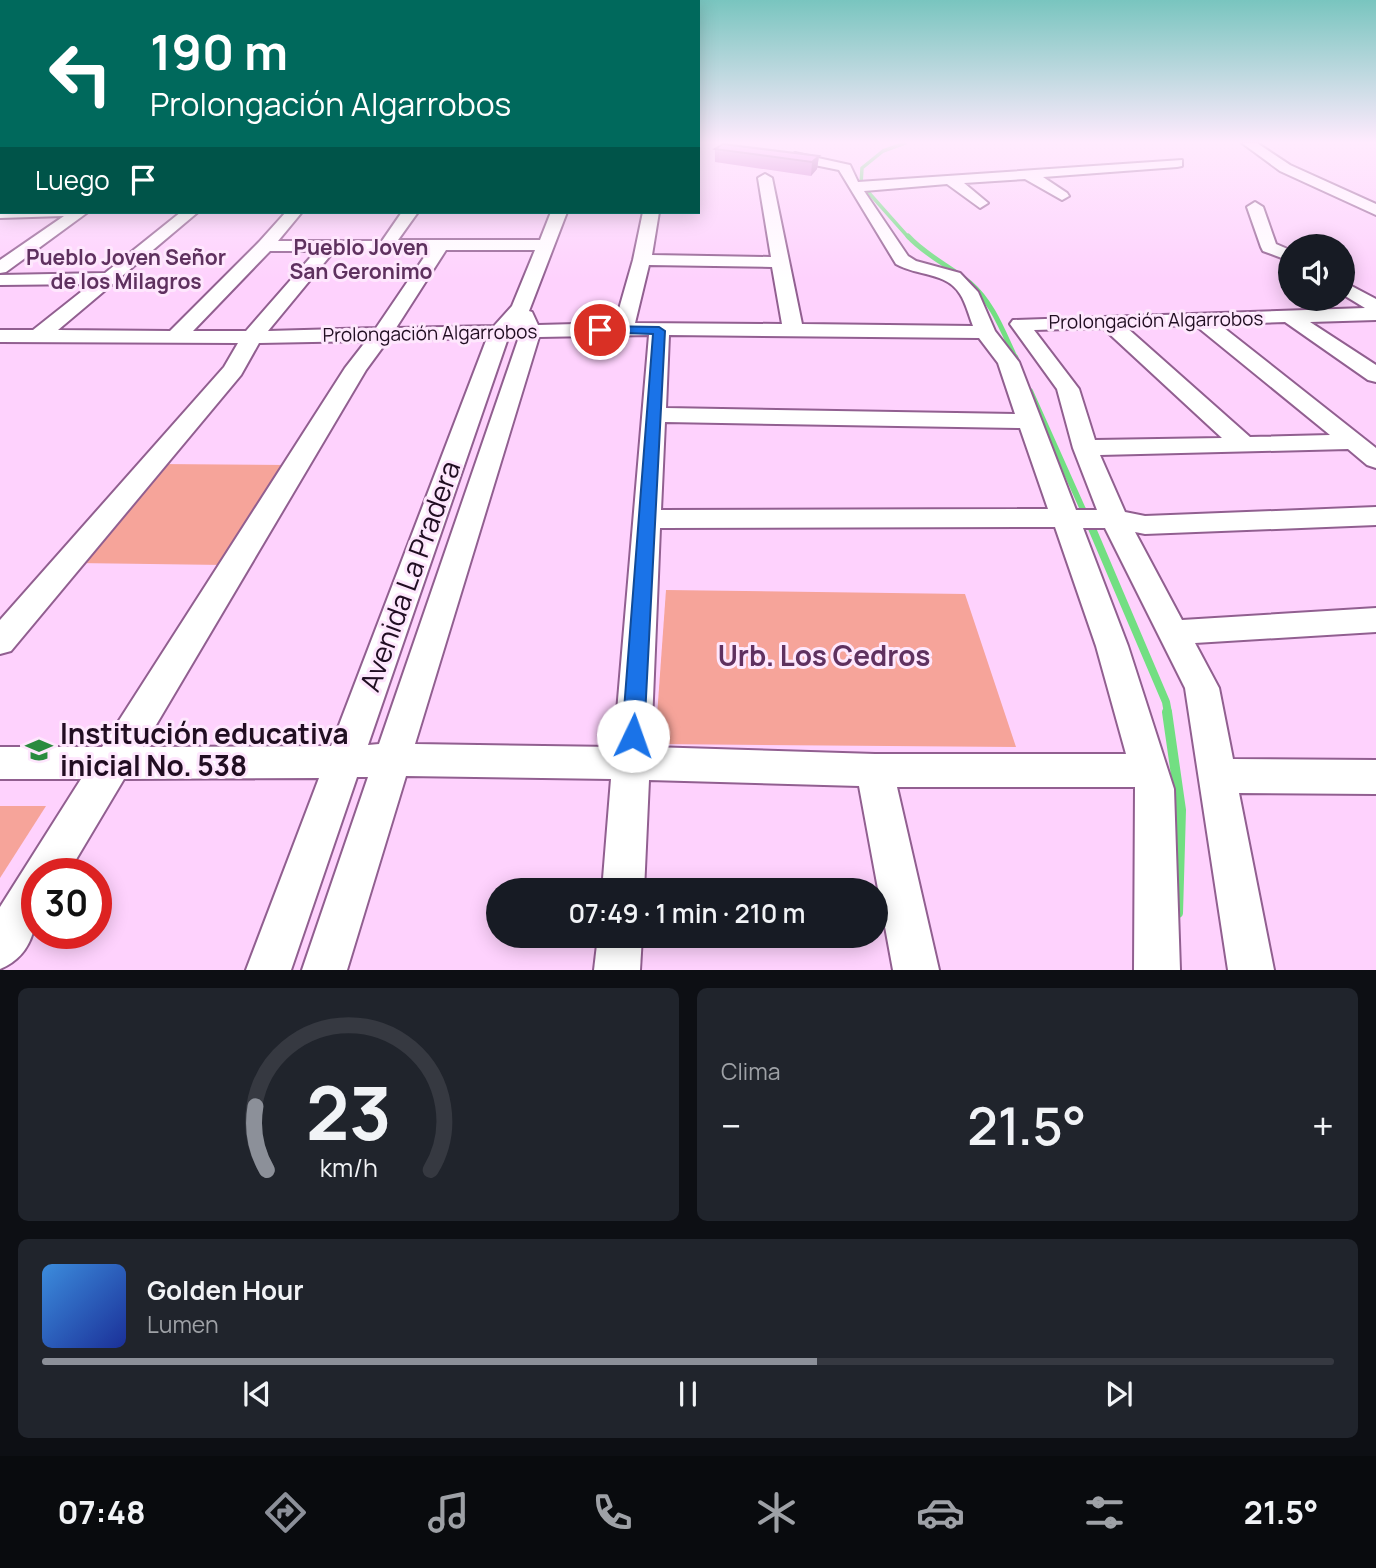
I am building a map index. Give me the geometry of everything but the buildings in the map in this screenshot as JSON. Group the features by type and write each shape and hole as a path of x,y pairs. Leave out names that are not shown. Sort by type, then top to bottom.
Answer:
{"street":[{"path":"767,188 793,332"},
{"path":"860,188 902,260 910,265 954,277 969,292 985,332 1008,362 1070,518 1155,789 1157,970"},
{"path":"960,188 980,203"},
{"path":"1050,188 1062,196"},
{"path":"1329,188 1376,210"},
{"path":"1255,207 1269,247 1278,251"},
{"path":"0,268 77,214"},
{"path":"38,336 188,214"},
{"path":"175,337 265,246 292,214"},
{"path":"387,245 409,214"},
{"name":"Avenida La Pradera","path":"268,970 343,760 558,214"},
{"path":"623,329 642,260 651,214"},
{"path":"54,858 356,369 441,245"},
{"path":"265,246 546,245"},
{"path":"0,642 233,370 252,337 330,246"},
{"path":"642,260 780,262"},
{"path":"0,280 108,278"},
{"path":"1355,294 1376,307"},
{"name":"Prolongación Algarrobos","path":"1085,448 1068,389 1020,324 1376,314"},
{"path":"1290,317 1371,369"},
{"path":"1200,319 1376,460"},
{"path":"1109,321 1243,444"},
{"name":"Prolongación Algarrobos","path":"0,337 382,334 517,323 659,331 985,332"},
{"name":"Avenida La Pradera","path":"324,970 391,760 517,323"},
{"path":"624,878 659,331"},
{"path":"653,415 1031,421"},
{"path":"1251,970 1202,688 1175,632 1109,519 1085,448 1353,442"},
{"path":"647,519 1070,518 1109,519 1145,525 1376,516"},
{"path":"1175,632 1376,620"},
{"path":"0,763 295,763 391,760 875,770 1150,771"},
{"path":"875,770 916,970"},
{"path":"1218,776 1376,777"},
{"path":"0,947 21,913"},
{"path":"617,970 619,948"}],"shaded area":[{"path":"159,464 288,465 224,565 76,563"},
{"path":"666,590 965,594 1016,747 655,744"},
{"path":"0,806 46,806 0,878"}],"waterway":[{"path":"865,188 909,238"},
{"path":"908,236 978,291 997,318 1016,359"},
{"path":"1015,357 1018,364"},
{"path":"1030,391 1085,514"},
{"path":"1085,512 1166,702 1168,713"},
{"path":"1167,712 1181,810 1178,913"}],"place":[{"name":"Institución educativa inicial No. 538","path":"39,750"}],"district":[{"name":"Pueblo Joven San Geronimo","path":"361,260"},
{"name":"Pueblo Joven Señor de los Milagros","path":"126,270"},
{"name":"Urb. Los Cedros","path":"824,656"}],"route":[{"path":"600,330 659,331 633,736"}]}
